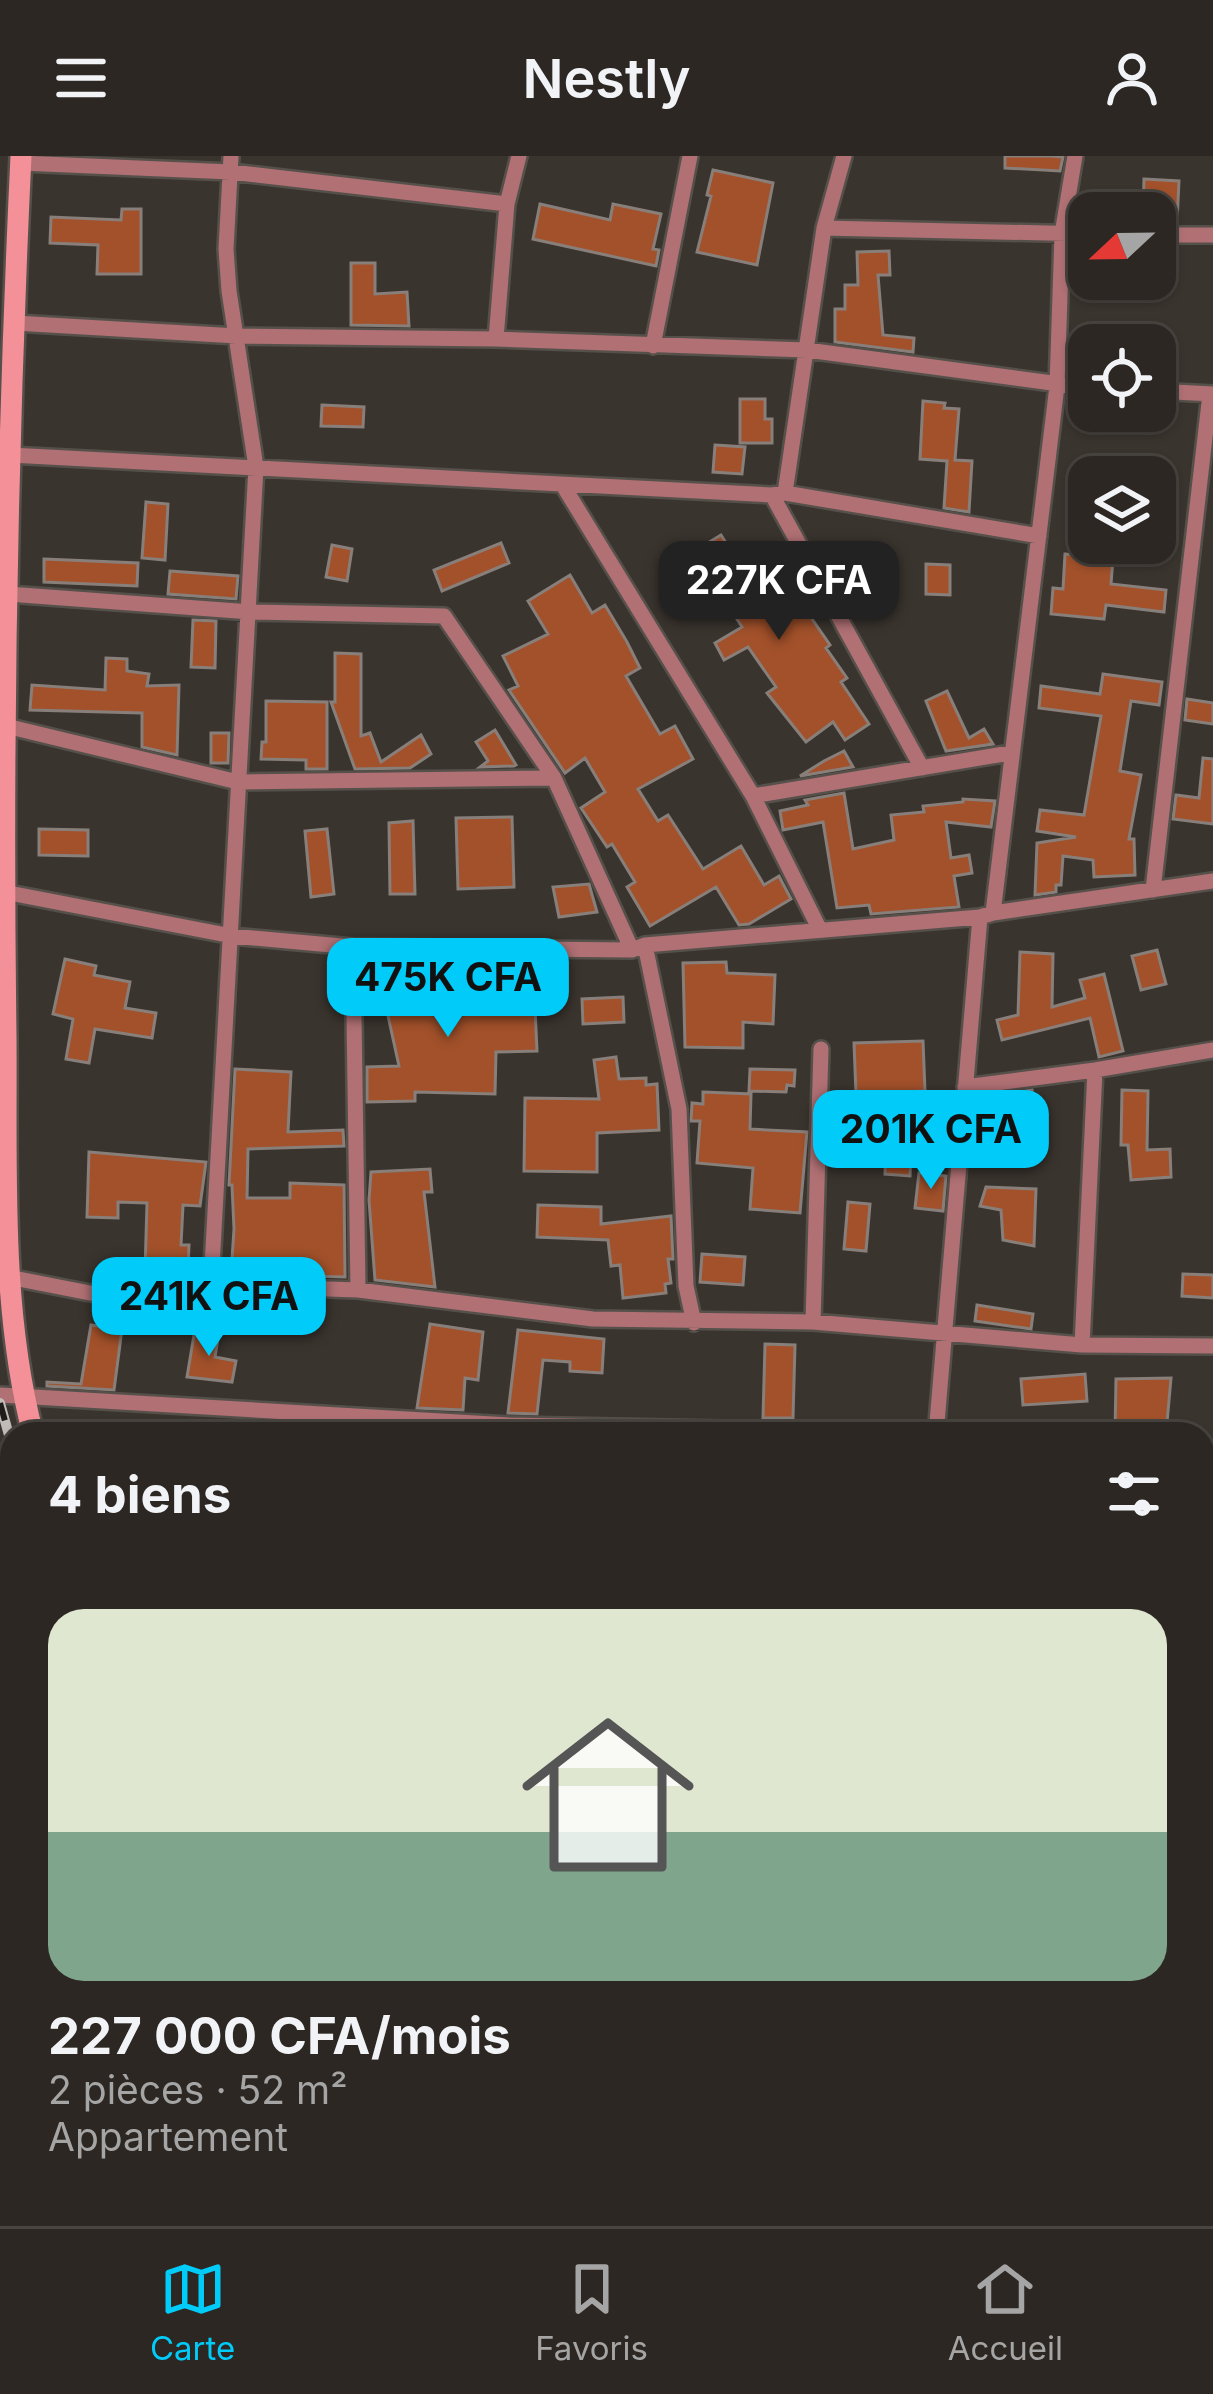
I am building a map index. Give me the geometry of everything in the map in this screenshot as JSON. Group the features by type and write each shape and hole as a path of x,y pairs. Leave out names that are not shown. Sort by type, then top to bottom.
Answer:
{"main road":[{"path":"11,1397 4,1276 4,892 10,455 21,159"}],"street":[{"path":"496,339 507,204 519,156"},
{"path":"653,346 690,156"},
{"path":"844,156 824,228 807,350 778,494 922,768"},
{"path":"936,1422 964,1087 1058,386 1062,234 1075,156"},
{"path":"21,159 231,164 507,204"},
{"path":"211,1285 256,467 226,249 231,164"},
{"path":"824,228 1068,234"},
{"path":"1176,235 1213,235"},
{"path":"15,322 237,336 807,350 1068,387"},
{"path":"1153,890 1212,394 1176,392"},
{"path":"10,455 564,488 778,494 1039,536"},
{"path":"564,488 753,796 820,930"},
{"path":"8,594 251,612 444,616 554,778 639,947 679,1108 686,1286 694,1323"},
{"path":"6,726 238,782 554,778"},
{"path":"753,796 1010,753"},
{"path":"4,892 232,936 353,947 639,947 987,915 1213,881"},
{"path":"353,947 358,1290"},
{"path":"813,1322 821,1049"},
{"path":"964,1087 1213,1049"},
{"path":"1082,1345 1095,1070"},
{"path":"4,1276 146,1304 211,1285 358,1290 593,1319 813,1322 1082,1345 1213,1346"},
{"path":"11,1397 388,1422"}],"building":[{"path":"1005,156 1063,157 1060,171 1005,168"},
{"path":"713,170 773,183 757,265 697,252"},
{"path":"1144,179 1179,181 1177,223 1176,192 1144,192"},
{"path":"540,204 610,220 613,204 661,214 653,249 659,250 656,266 533,239"},
{"path":"122,209 141,209 141,274 97,274 98,245 50,243 51,217 121,220"},
{"path":"889,251 890,275 878,275 883,335 914,338 913,352 835,342 835,309 845,309 845,285 858,285 857,252"},
{"path":"351,263 375,263 375,294 407,292 409,326 351,325"},
{"path":"740,399 765,399 765,419 772,419 772,443 740,443"},
{"path":"923,401 959,409 955,460 972,461 969,512 944,508 947,461 920,459"},
{"path":"322,405 364,407 363,427 321,426"},
{"path":"715,445 745,447 742,474 713,472"},
{"path":"146,502 168,504 165,560 142,558"},
{"path":"721,535 745,572 752,568 760,581 781,568 798,589 830,645 826,648 847,678 841,682 869,724 845,740 833,722 806,742 767,693 776,687 748,647 724,660 715,643 742,627 722,596 697,612 684,590 711,574 696,550"},
{"path":"501,543 509,563 442,591 434,570"},
{"path":"332,545 352,549 347,581 326,577"},
{"path":"1065,554 1068,564 1113,564 1111,584 1166,590 1164,612 1106,605 1104,619 1051,614 1053,588 1063,589"},
{"path":"44,559 138,563 137,586 44,582"},
{"path":"926,564 950,565 950,595 926,594"},
{"path":"170,571 238,576 236,599 168,594"},
{"path":"570,575 592,613 605,605 627,642 640,668 626,676 660,734 675,726 693,759 638,789 658,821 668,815 703,869 741,846 764,885 779,876 791,899 749,924 739,925 716,887 650,926 627,887 635,882 612,844 607,847 581,808 605,792 585,758 565,773 509,690 518,686 503,656 548,634 528,601"},
{"path":"193,620 216,621 215,668 191,667"},
{"path":"335,653 361,654 361,736 370,733 381,762 421,735 431,754 410,768 355,769 331,702 335,702"},
{"path":"106,658 127,659 127,671 149,674 147,686 179,685 177,755 142,747 142,713 30,710 32,685 105,690"},
{"path":"1103,674 1162,682 1159,705 1131,701 1120,771 1141,775 1129,839 1134,839 1135,875 1094,877 1093,860 1063,856 1056,892 1035,895 1037,843 1076,837 1037,831 1040,810 1084,815 1101,716 1039,708 1041,686 1100,694"},
{"path":"947,691 969,738 984,729 993,744 946,751 926,701"},
{"path":"1187,699 1213,703 1213,724 1185,720"},
{"path":"266,701 327,702 327,769 306,769 306,760 261,759"},
{"path":"495,730 516,765 480,767 488,761 476,742"},
{"path":"211,733 229,733 228,763 211,763"},
{"path":"844,751 853,767 800,776 824,761"},
{"path":"1203,758 1213,759 1213,824 1173,819 1176,795 1199,798"},
{"path":"844,793 853,849 894,840 891,815 924,812 923,806 963,799 995,801 991,827 946,822 951,858 969,855 972,873 954,876 959,907 871,914 869,905 837,908 823,822 783,830 780,811 808,805 805,800"},
{"path":"512,817 514,887 458,889 456,818"},
{"path":"413,821 415,894 390,894 389,823"},
{"path":"39,829 88,830 88,856 39,855"},
{"path":"327,829 334,894 311,897 305,831"},
{"path":"589,884 597,912 559,917 553,887"},
{"path":"1157,950 1166,984 1141,990 1132,956"},
{"path":"1020,952 1053,954 1052,1007 1085,998 1080,980 1104,974 1123,1051 1099,1057 1090,1018 1002,1040 997,1020 1018,1015"},
{"path":"65,959 96,966 94,975 130,982 125,1008 156,1013 152,1038 95,1029 89,1063 66,1059 73,1019 53,1014"},
{"path":"726,962 727,973 775,975 773,1024 743,1022 743,1048 685,1047 683,963"},
{"path":"412,981 492,981 492,1010 535,1008 537,1051 496,1052 495,1094 415,1092 415,1101 367,1102 367,1067 399,1066 383,993 412,987"},
{"path":"623,997 624,1022 583,1024 582,999"},
{"path":"923,1041 925,1091 901,1092 901,1153 911,1154 910,1176 885,1174 886,1146 849,1140 856,1094 854,1043"},
{"path":"616,1057 619,1079 646,1078 646,1085 657,1084 659,1130 597,1133 597,1172 524,1171 525,1098 599,1099 594,1060"},
{"path":"235,1069 291,1072 288,1132 343,1130 344,1146 248,1149 247,1198 290,1198 290,1183 344,1185 345,1277 231,1274 234,1229 229,1185"},
{"path":"750,1069 795,1070 794,1086 787,1085 786,1092 749,1091"},
{"path":"1032,1090 1033,1126 1007,1127 1006,1094"},
{"path":"1122,1090 1148,1091 1147,1150 1170,1149 1171,1177 1131,1180 1128,1145 1121,1145"},
{"path":"703,1092 751,1094 750,1129 807,1132 800,1213 750,1209 753,1168 697,1163 700,1121 691,1121 692,1103 703,1104"},
{"path":"89,1152 206,1162 200,1206 183,1205 181,1245 189,1245 188,1271 145,1271 147,1203 118,1202 118,1218 87,1217"},
{"path":"430,1169 432,1192 424,1192 435,1287 375,1280 371,1172"},
{"path":"919,1173 946,1176 943,1211 915,1208"},
{"path":"986,1187 1036,1189 1034,1246 1003,1240 1001,1210 980,1206"},
{"path":"848,1202 870,1204 866,1251 844,1249"},
{"path":"538,1205 601,1207 601,1224 671,1216 673,1259 668,1259 671,1283 665,1284 666,1293 623,1298 620,1265 611,1266 608,1240 537,1237"},
{"path":"702,1254 745,1257 743,1285 700,1282"},
{"path":"1183,1274 1213,1275 1213,1298 1182,1296"},
{"path":"977,1305 1033,1314 1031,1329 975,1321"},
{"path":"430,1324 483,1332 478,1380 465,1378 463,1410 417,1408"},
{"path":"91,1325 122,1329 114,1390 47,1386 47,1382 81,1384"},
{"path":"195,1329 219,1333 215,1357 236,1361 232,1382 187,1377"},
{"path":"518,1330 604,1339 602,1373 570,1371 570,1362 543,1360 537,1414 508,1413"},
{"path":"765,1344 795,1345 793,1418 763,1418"},
{"path":"1085,1374 1087,1401 1023,1405 1021,1379"},
{"path":"1171,1378 1167,1422 1115,1422 1116,1379"}],"railway":[{"path":"0,1403 5,1422"}]}
